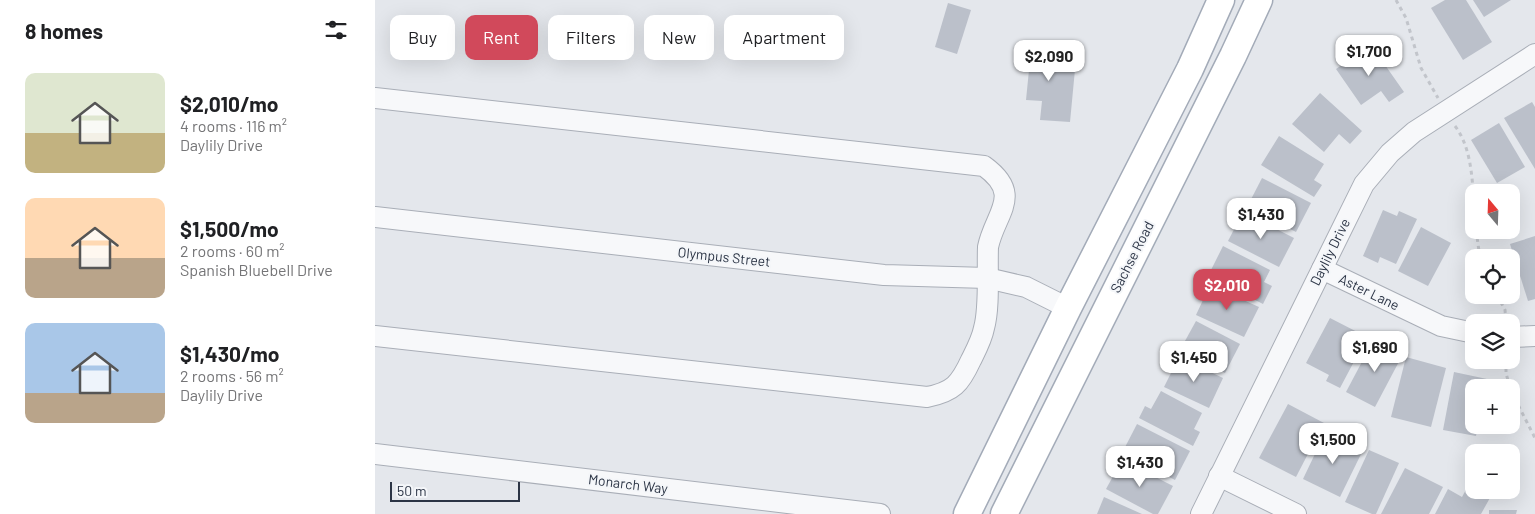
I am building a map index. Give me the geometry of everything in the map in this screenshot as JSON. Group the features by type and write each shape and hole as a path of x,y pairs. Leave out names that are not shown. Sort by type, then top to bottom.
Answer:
{"main road":[{"path":"967,514 1068,308 1193,64 1221,0"},
{"name":"Sachse Road","path":"1004,514 1259,0"}],"street":[{"name":"Daylily Drive","path":"1201,514 1364,184 1390,153 1414,132 1535,54"},
{"path":"375,336 927,397 949,390 958,383 980,343 985,326 988,247 1004,207 1005,196 1002,184 995,174 984,166 376,102"},
{"name":"Olympus Street","path":"375,217 884,275 987,278 1026,287 1068,308"},
{"name":"Aster Lane","path":"1322,269 1441,326 1465,331"},
{"path":"1520,337 1535,336"},
{"name":"Monarch Way","path":"375,454 754,506 875,513"},
{"path":"1219,476 1296,514"}],"path":[{"path":"1520,409 1535,438"}],"building":[{"path":"1445,0 1466,0 1492,42 1463,60 1431,8"},
{"path":"1473,0 1511,0 1484,17"},
{"path":"948,3 971,10 957,54 935,47"},
{"path":"1371,45 1404,92 1389,102 1381,91 1361,105 1336,69"},
{"path":"1020,46 1049,49 1048,56 1076,59 1070,122 1040,120 1042,101 1026,100 1029,70 1018,69"},
{"path":"1320,93 1362,131 1350,144 1339,134 1324,152 1292,124"},
{"path":"1532,102 1535,107 1535,169 1504,118"},
{"path":"1499,123 1525,167 1497,183 1471,140"},
{"path":"1279,136 1324,164 1314,180 1322,185 1314,197 1261,165"},
{"path":"1262,178 1311,203 1296,232 1247,207"},
{"path":"1383,210 1397,216 1399,211 1417,219 1396,264 1380,257 1378,263 1363,256"},
{"path":"1243,212 1294,238 1279,267 1228,241"},
{"path":"1421,227 1451,243 1428,286 1398,271"},
{"path":"1535,236 1535,299 1528,301 1520,276 1520,249 1512,249 1510,244"},
{"path":"1223,246 1270,270 1264,282 1272,286 1263,304 1208,276"},
{"path":"1210,285 1259,307 1244,337 1196,315"},
{"path":"1330,318 1367,337 1340,388 1326,381 1329,375 1306,363"},
{"path":"1196,321 1240,344 1225,373 1180,350"},
{"path":"1374,339 1403,354 1375,407 1346,392"},
{"path":"1179,357 1223,378 1209,408 1164,387"},
{"path":"1406,357 1446,368 1431,427 1391,417"},
{"path":"1454,372 1487,379 1465,379 1465,434 1443,430"},
{"path":"1161,391 1202,413 1194,429 1200,432 1193,446 1139,418 1145,406 1151,409"},
{"path":"1288,404 1324,423 1296,477 1259,458"},
{"path":"1137,424 1190,451 1175,480 1122,453"},
{"path":"1325,433 1363,450 1340,497 1303,479"},
{"path":"1369,450 1399,463 1376,514 1345,502"},
{"path":"1122,460 1173,486 1158,514 1153,514 1106,489"},
{"path":"1405,468 1443,487 1429,514 1381,514"},
{"path":"1448,489 1462,497 1465,491 1465,499 1489,499 1481,514 1435,514"},
{"path":"1104,497 1142,514 1097,514"},
{"path":"1489,510 1517,510 1516,514 1489,514"}]}
